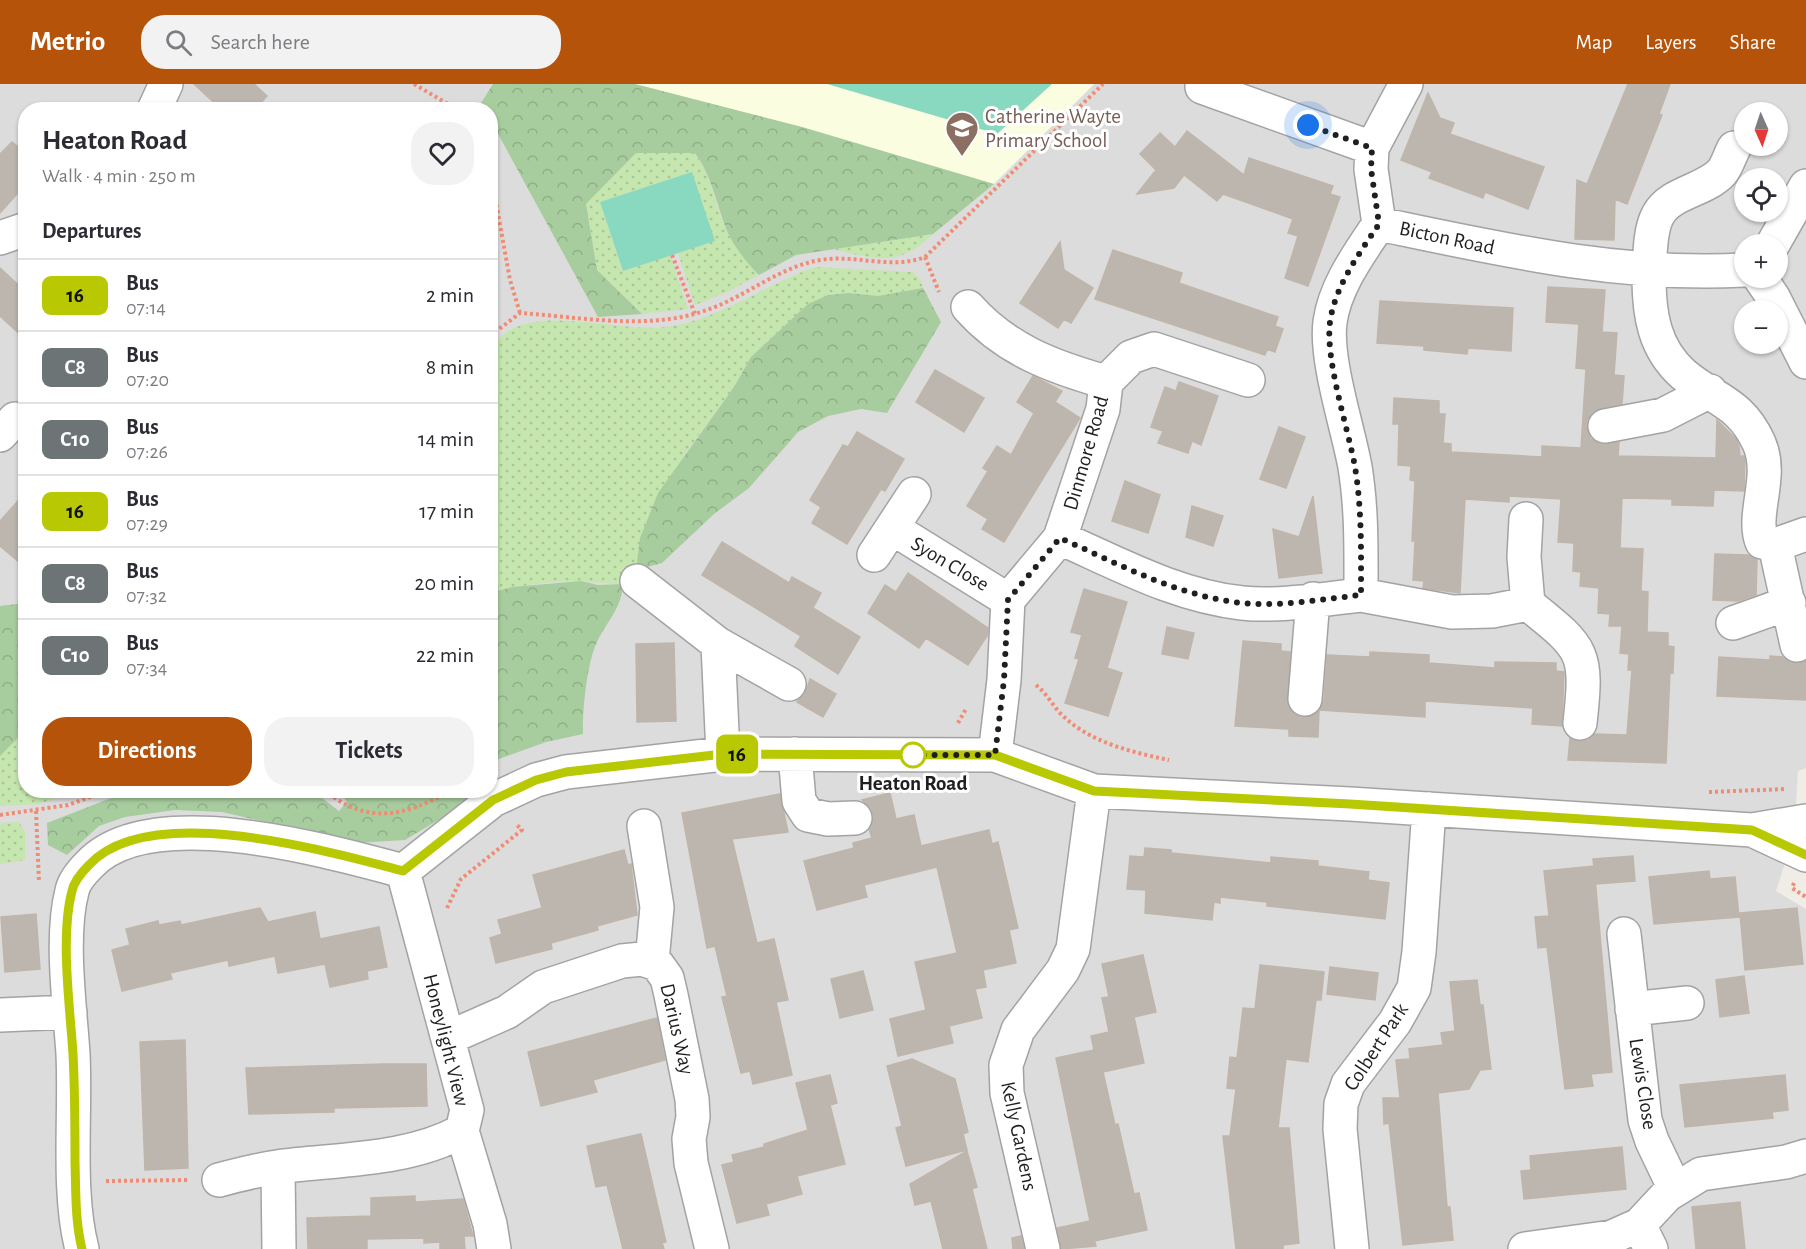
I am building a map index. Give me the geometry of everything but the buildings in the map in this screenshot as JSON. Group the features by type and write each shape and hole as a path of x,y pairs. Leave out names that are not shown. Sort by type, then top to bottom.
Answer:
{"street":[{"path":"158,102 166,84"},
{"path":"1379,224 1372,179 1372,148 1406,84"},
{"path":"1202,87 1372,148"},
{"path":"1734,148 1723,172 1701,187 1671,202 1659,214 1650,268 1649,310 1663,347 1683,374 1729,403 1742,416 1759,443 1765,466 1760,537 1762,542 1775,545 1806,534"},
{"path":"1779,234 1806,186"},
{"name":"Bicton Road","path":"1361,595 1362,515 1355,467 1334,367 1330,323 1340,290 1352,266 1379,224 1510,251 1598,264 1709,272 1734,271"},
{"path":"0,238 18,232"},
{"path":"1767,288 1806,362"},
{"name":"Dinmore Road","path":"968,307 1003,340 1042,362 1106,382"},
{"name":"Dinmore Road","path":"1008,600 1060,538 1102,409 1106,382 1131,357 1154,349 1186,357 1248,380"},
{"path":"1605,426 1662,415 1710,391"},
{"name":"Syon Close","path":"914,494 883,542 1008,600"},
{"path":"1526,519 1524,557 1528,604 1570,638 1580,654 1585,679 1580,723"},
{"path":"1060,538 1146,578 1209,597 1252,604 1361,595 1452,612 1492,611 1528,604"},
{"path":"1775,545 1797,645"},
{"path":"637,581 717,644 789,684"},
{"path":"1305,699 1313,599"},
{"path":"995,755 1004,680 1008,600"},
{"path":"1733,623 1789,603"},
{"path":"717,644 723,754"},
{"path":"498,798 536,780 566,772 723,754 995,755 1094,791 1430,809 1752,830 1806,821"},
{"path":"795,754 799,801 808,815 828,819 855,818"},
{"name":"Kelly Gardens","path":"1043,1249 1007,1093 1006,1065 1018,1030 1063,970 1072,949 1094,791"},
{"path":"82,1249 75,1209 75,1090 68,930 72,889 96,857 117,844 141,836 176,832 320,849 403,871 497,798"},
{"name":"Colbert Park","path":"1352,1249 1341,1141 1341,1104 1348,1084 1395,1022 1413,988 1419,952 1430,809"},
{"path":"644,826 657,907 652,961"},
{"path":"1752,830 1806,855"},
{"name":"Honeylight View","path":"219,1180 278,1167 365,1158 447,1139 462,1131 467,1110 403,871"},
{"name":"Lewis Close","path":"1624,934 1645,1120 1652,1141 1675,1189"},
{"name":"Darius Way","path":"448,1038 507,1012 543,987 622,961 652,961 667,978 674,1006 692,1099 693,1117 689,1139 691,1163 712,1249"},
{"name":"Lewis Close","path":"1632,1009 1687,1003"},
{"path":"0,1015 70,1012"},
{"path":"462,1131 490,1224 494,1249"},
{"path":"1525,1249 1612,1237 1645,1237 1675,1189 1706,1173 1786,1162 1806,1156"},
{"path":"278,1167 279,1249"}],"path":[{"path":"414,84 444,102"},
{"path":"498,330 520,313 636,321 695,314 727,303 764,281 807,263 831,259 898,264 925,256 1103,84"},
{"path":"498,213 510,280 520,313"},
{"path":"672,255 695,314"},
{"path":"1004,680 1038,686 1061,714 1093,737 1129,751 1178,762"},
{"path":"952,727 958,723 968,706"},
{"path":"1706,792 1792,788"},
{"path":"0,814 51,808 84,798"},
{"path":"335,798 346,806 378,814 410,810 435,798"},
{"path":"75,1182 219,1180"}],"shaded area":[{"path":"0,84 635,84 802,127 993,184 1094,84 1806,84 1806,768 1798,771 1794,835 1776,891 1806,909 1806,1249 0,1249"},
{"name":"Catherine Wayte Primary School","path":"635,84 1094,84 994,184 802,127"}],"green space":[{"path":"493,84 635,84 802,127 994,184 933,234 796,255 759,275 730,237 709,178 695,153 636,153 586,204 597,270 642,314 598,317 498,134 498,102 482,102"},
{"path":"827,84 1052,84 997,134"},
{"path":"636,153 695,153 709,179 730,238 759,275 727,292 695,305 678,253 714,241 692,173 600,202 623,271 670,255 688,309 642,314 597,270 586,204"},
{"path":"692,172 715,241 623,271 600,202"},
{"path":"933,234 909,252 886,258 862,256 833,249"},
{"path":"815,267 913,272 920,279 923,288 878,296 849,293 828,295 808,304 751,357 734,387 685,454 636,570 623,584 558,581 498,592 498,340 508,331 525,324 545,321 653,328 691,322 727,308"},
{"path":"923,288 941,322 887,413 861,409 828,416 798,432 749,488 714,514 662,563 636,570 640,538 658,493 734,387 751,357 808,304 828,295 849,293 878,296"},
{"path":"581,581 598,585 623,584 620,600 597,642 590,662 584,700 583,734 546,742 498,759 498,591 512,587"},
{"path":"18,604 18,738 0,756 0,606"},
{"path":"18,738 18,798 58,798 38,804 0,806 0,756"},
{"path":"111,798 322,798 339,811 347,802 344,798 472,798 405,840 357,843 222,812 175,810 125,817 99,826 67,855 48,845 47,823"},
{"path":"19,822 25,832 25,860 0,864 0,823"}],"bus line":[{"name":"16","path":"498,798 536,780 566,772 723,754 995,755 1094,791 1217,796 1752,830 1806,855"},
{"name":"16","path":"82,1249 75,1209 75,1090 68,930 72,889 96,857 117,844 141,836 176,832 245,838 320,849 403,871 497,798"}],"place":[{"name":"Catherine Wayte Primary School","path":"962,157"},
{"name":"Heaton Road","path":"913,755"}],"route":[{"path":"913,755 995,755 1004,680 1008,600 1060,538 1146,578 1232,602 1252,604 1361,595 1362,515 1355,467 1334,367 1330,323 1340,290 1352,266 1379,224 1371,169 1372,148 1308,125"}]}
